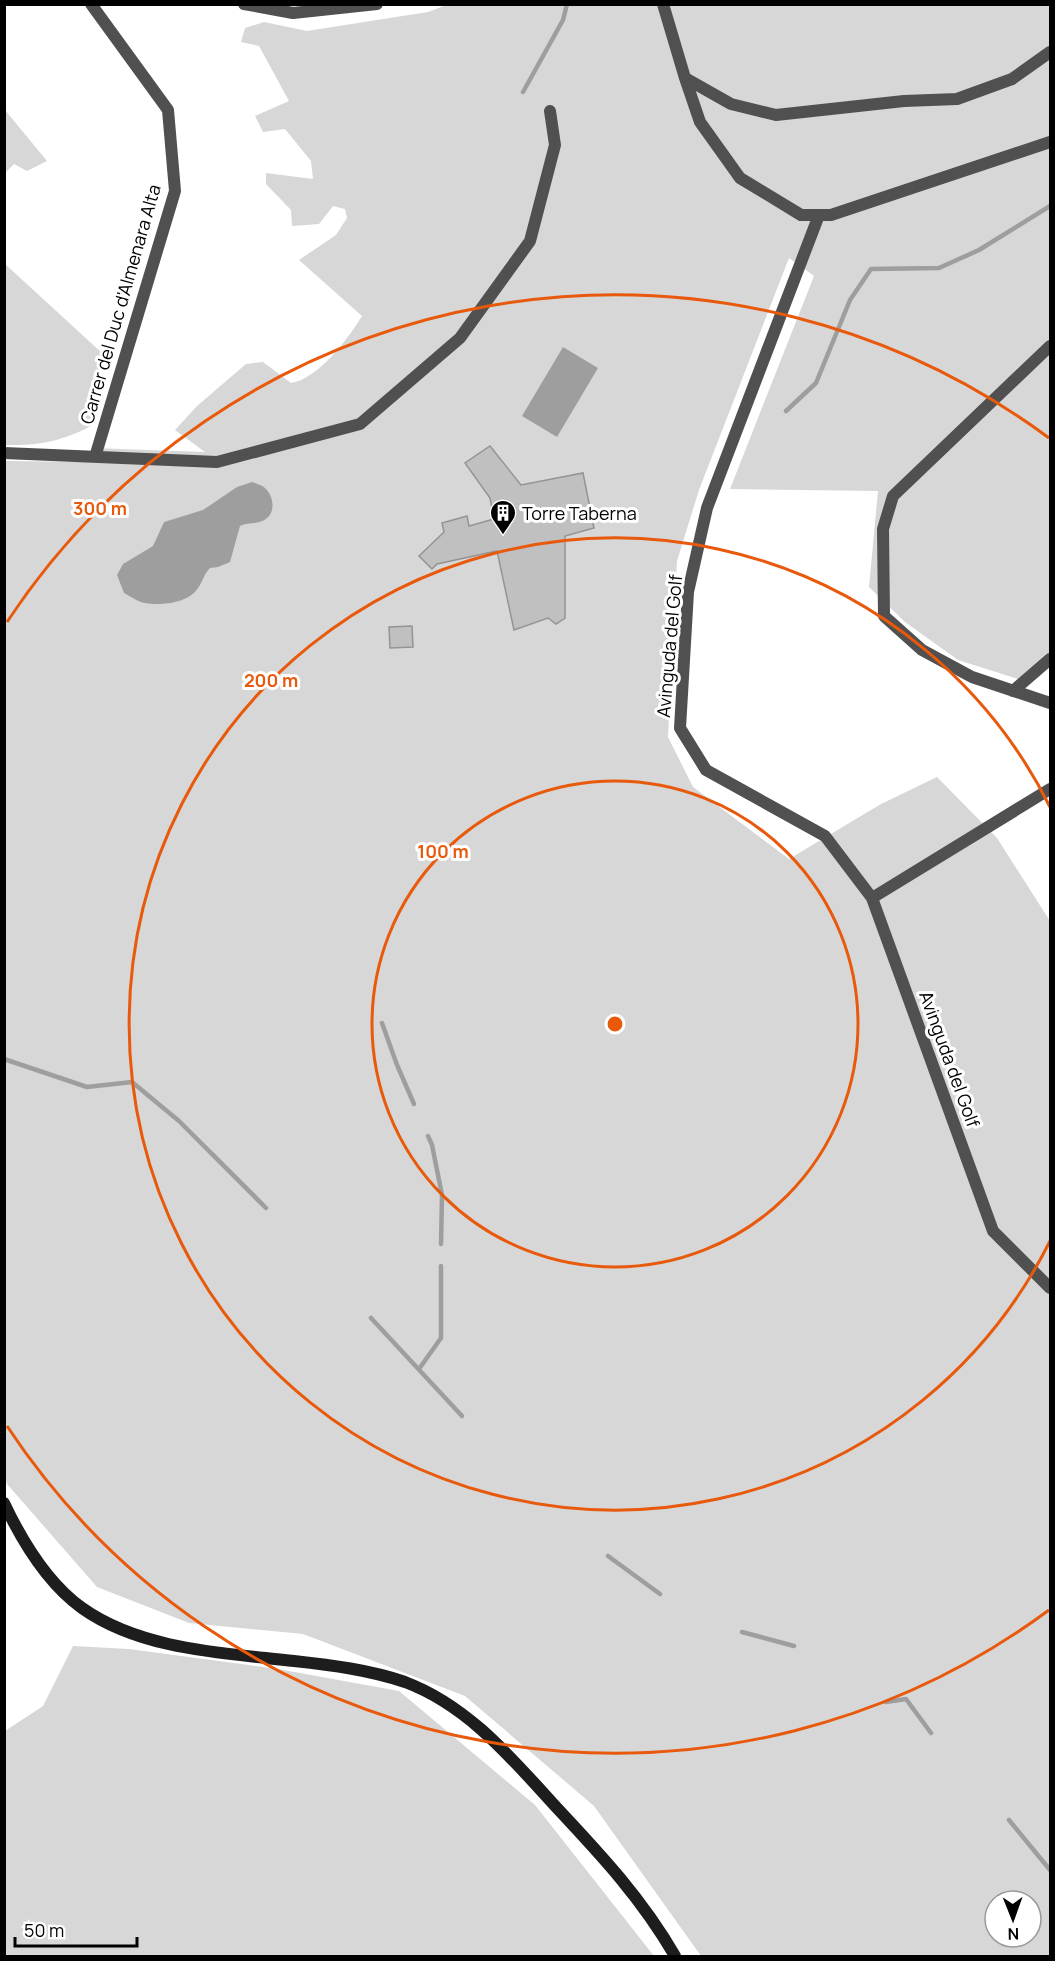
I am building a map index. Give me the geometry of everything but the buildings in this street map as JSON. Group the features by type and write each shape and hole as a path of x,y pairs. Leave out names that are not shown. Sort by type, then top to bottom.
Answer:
{"main road":[{"path":"4,1503 37,1560 54,1581 80,1607 131,1635 175,1645 372,1673 406,1683 427,1693 476,1724 504,1751 630,1888 656,1923 675,1956"}],"street":[{"name":"Carrer del Duc d'Almenara Alta","path":"91,4 168,110 175,191 95,457"},
{"path":"244,4 293,13 377,4"},
{"path":"663,4 700,122 740,178 801,215 831,215 1050,142"},
{"path":"685,78 731,104 776,115 957,99 1012,79 1050,52"},
{"path":"4,453 217,462 360,424 460,338 530,241 555,145 550,111"},
{"name":"Avinguda del Golf","path":"819,215 707,508 688,592 680,728 706,770 825,836 872,898 993,1231 1050,1288"},
{"path":"1050,346 893,496 883,529 884,616 922,650 972,677 1050,703"},
{"path":"1013,691 1050,659"},
{"path":"872,898 1050,789"}],"shaded area":[{"path":"449,4 1050,5 1050,654 1021,680 958,660 905,622 869,587 878,491 730,489 814,276 789,258 699,490 677,561 668,737 693,787 789,859 881,804 937,777 997,838 1050,921 1050,1956 701,1956 594,1806 465,1696 303,1634 189,1623 97,1587 7,1484 5,1477 5,461 91,462 93,448 205,452 175,430 197,406 246,364 263,362 291,383 312,374 322,366 349,336 362,316 299,260 336,235 347,218 345,209 333,206 319,224 292,226 291,210 266,184 266,173 313,179 311,161 285,129 263,132 255,116 289,101 259,46 241,42 245,28 264,22 307,31 428,12"},
{"path":"4,110 47,161 27,171 14,164 5,173"},
{"path":"5,264 102,353 95,424 72,435 29,445 5,445"},
{"path":"563,347 598,368 557,437 522,416"},
{"path":"252,482 268,491 272,499 272,511 264,520 240,526 230,562 210,568 194,593 181,600 166,604 152,604 124,593 117,575 123,564 153,546 164,522 203,510 237,487"},
{"path":"73,1646 129,1649 278,1669 399,1691 535,1805 654,1956 5,1956 5,1731 43,1706"}],"waterway":[{"path":"523,92 563,20 567,4"},
{"path":"786,411 816,383 850,300 871,269 939,268 979,250 1050,206"},
{"path":"382,1023 414,1104"},
{"path":"4,1059 87,1087 132,1082 179,1121 266,1208"},
{"path":"428,1136 432,1145 442,1195 441,1244"},
{"path":"419,1369 441,1338 441,1266"},
{"path":"371,1318 462,1416"},
{"path":"608,1556 660,1594"},
{"path":"742,1632 794,1646"},
{"path":"886,1702 906,1699 931,1733"},
{"path":"1009,1820 1050,1870"}],"place":[{"name":"Torre Taberna","path":"503,536"}]}
